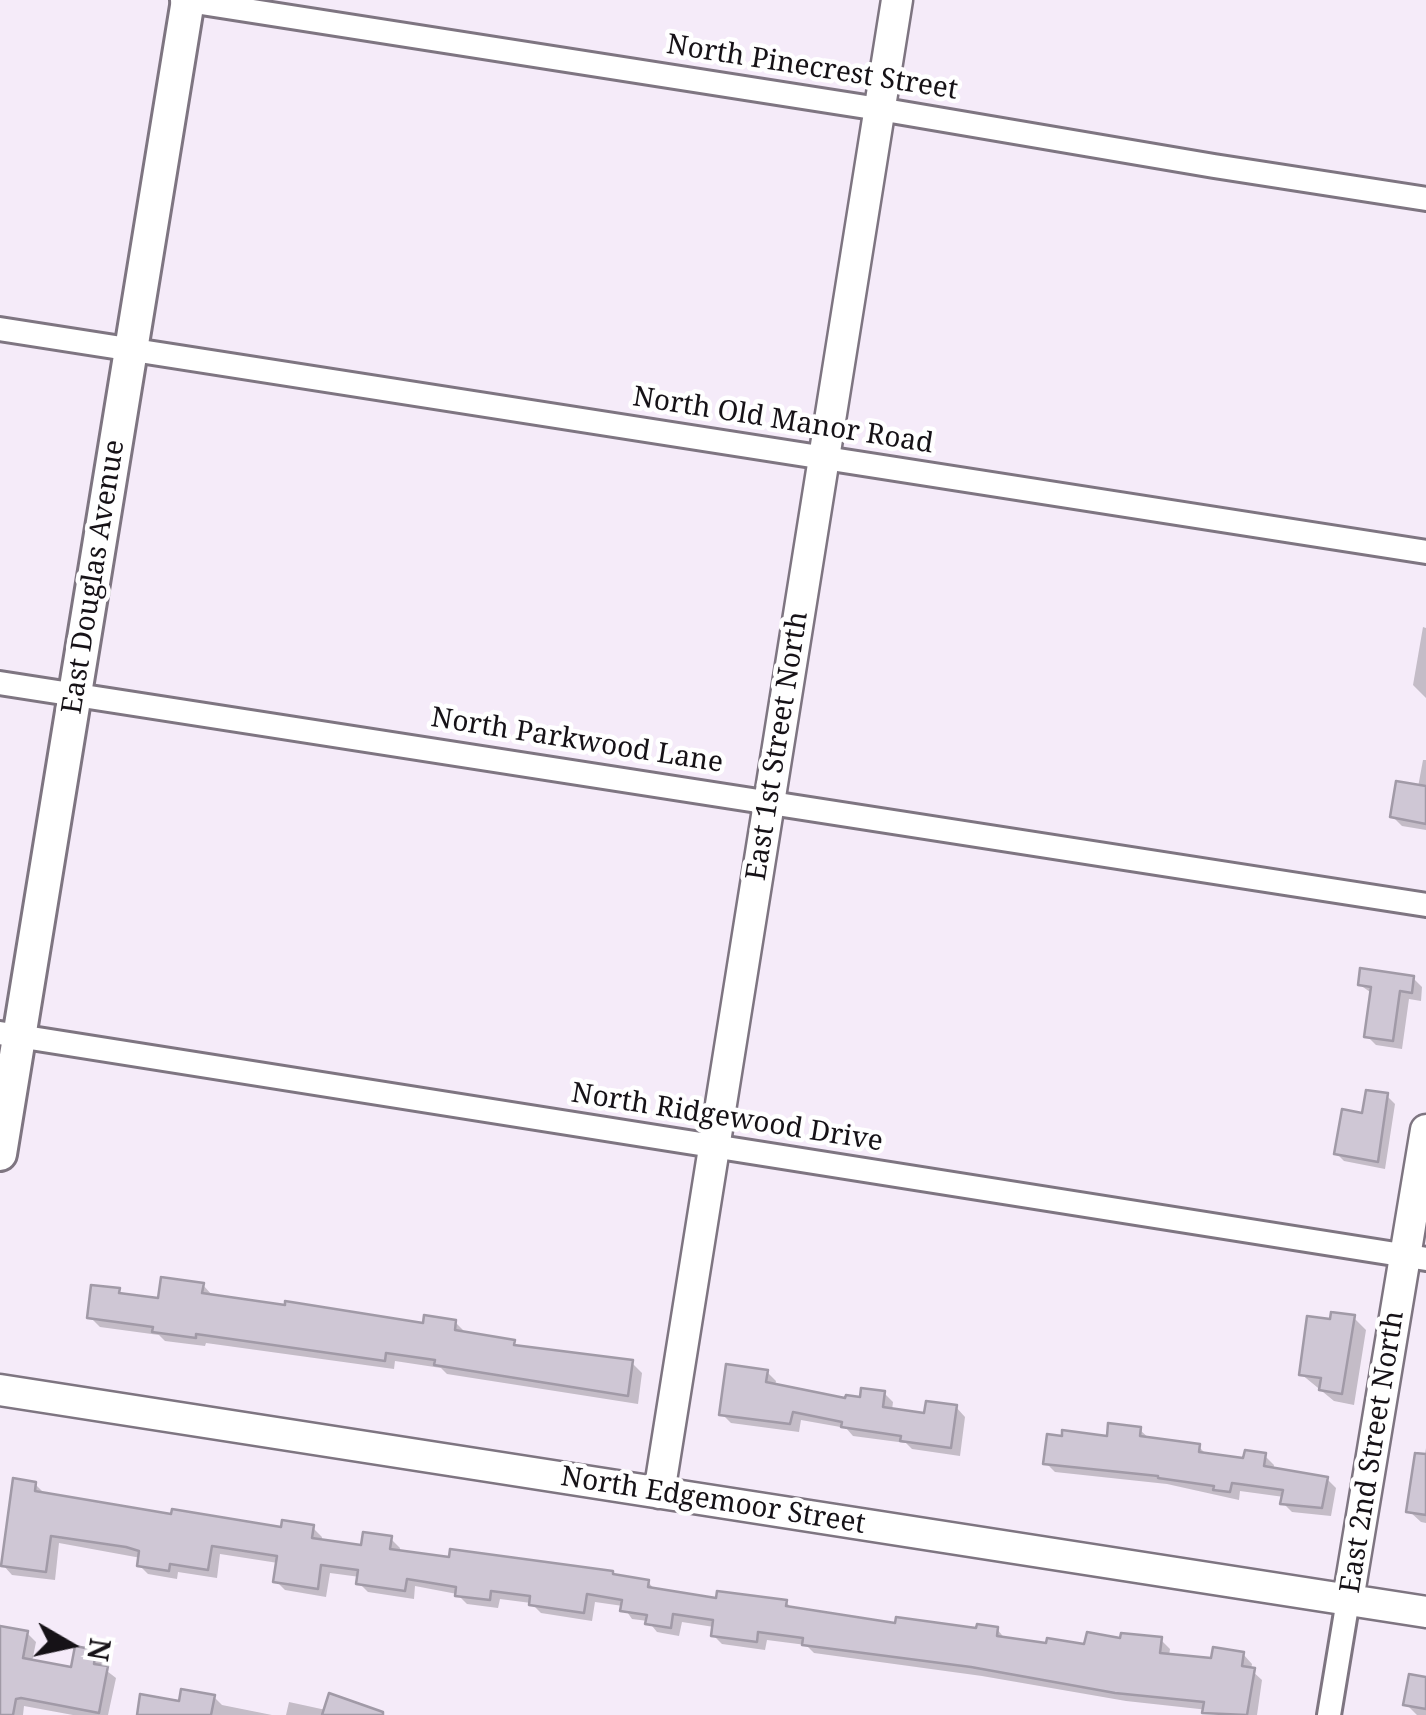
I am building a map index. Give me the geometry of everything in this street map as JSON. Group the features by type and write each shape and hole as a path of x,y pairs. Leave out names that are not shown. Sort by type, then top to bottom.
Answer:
{"main road":[{"name":"East Douglas Avenue","path":"0,1154 9,1034 74,694 186,0"}],"street":[{"name":"North Pinecrest Street","path":"186,0 1426,198"},
{"name":"East 1st Street North","path":"659,1493 897,0"},
{"name":"North Old Manor Road","path":"0,329 1426,552"},
{"name":"North Parkwood Lane","path":"0,683 1426,904"},
{"name":"North Ridgewood Drive","path":"9,1034 1416,1258"},
{"name":"East 2nd Street North","path":"1330,1715 1348,1600 1416,1258 1426,1130"},
{"name":"North Edgemoor Street","path":"0,1390 1426,1612"}],"building":[{"path":"1396,781 1426,786 1426,824 1390,817"},
{"path":"1360,968 1414,976 1412,993 1400,991 1393,1041 1364,1037 1371,987 1358,985"},
{"path":"1366,1090 1388,1093 1378,1162 1334,1154 1342,1109 1362,1113"},
{"path":"161,1277 204,1283 202,1293 285,1305 285,1301 423,1323 424,1315 456,1320 455,1330 515,1340 514,1345 633,1360 628,1396 434,1365 435,1360 386,1353 385,1361 196,1334 196,1338 152,1332 153,1327 87,1318 91,1285 158,1298"},
{"path":"1331,1312 1355,1315 1342,1394 1319,1390 1321,1378 1299,1375 1307,1316 1330,1319"},
{"path":"726,1364 768,1370 766,1382 845,1398 860,1397 861,1388 885,1391 883,1407 924,1413 926,1401 957,1405 951,1448 900,1441 901,1436 841,1427 842,1422 793,1412 790,1424 719,1415"},
{"path":"1108,1423 1141,1427 1140,1436 1200,1444 1199,1452 1243,1458 1245,1450 1266,1453 1264,1466 1328,1477 1322,1508 1280,1504 1283,1490 1232,1483 1230,1492 1158,1476 1043,1464 1047,1434 1062,1436 1062,1430 1107,1436"},
{"path":"1415,1453 1426,1454 1426,1515 1406,1512"},
{"path":"13,1478 36,1482 35,1491 171,1514 172,1509 281,1527 282,1520 314,1525 312,1538 361,1545 363,1532 392,1536 390,1549 449,1557 450,1549 613,1571 649,1580 648,1587 716,1598 717,1591 787,1600 786,1606 895,1623 896,1617 976,1628 977,1624 998,1627 997,1636 1046,1643 1047,1638 1084,1644 1087,1632 1120,1638 1121,1633 1162,1637 1160,1653 1211,1658 1213,1647 1244,1652 1242,1666 1255,1668 1247,1715 1202,1713 1204,1702 1115,1693 971,1667 802,1645 803,1638 758,1632 757,1642 711,1636 713,1620 673,1614 671,1628 645,1624 647,1615 620,1611 622,1600 587,1594 584,1613 529,1605 530,1596 491,1591 490,1600 455,1596 456,1587 407,1579 405,1591 356,1584 358,1570 321,1565 318,1589 273,1582 277,1556 212,1546 208,1570 170,1564 169,1571 137,1566 139,1551 126,1547 51,1536 46,1572 1,1566"},
{"path":"0,1626 28,1631 23,1658 71,1667 75,1646 96,1650 94,1664 108,1666 99,1713 21,1698 16,1699 13,1715 0,1715"},
{"path":"1409,1674 1426,1677 1426,1709 1403,1705"},
{"path":"181,1689 215,1695 211,1715 137,1715 140,1694 179,1701"},
{"path":"329,1693 383,1712 383,1715 322,1715"}]}
